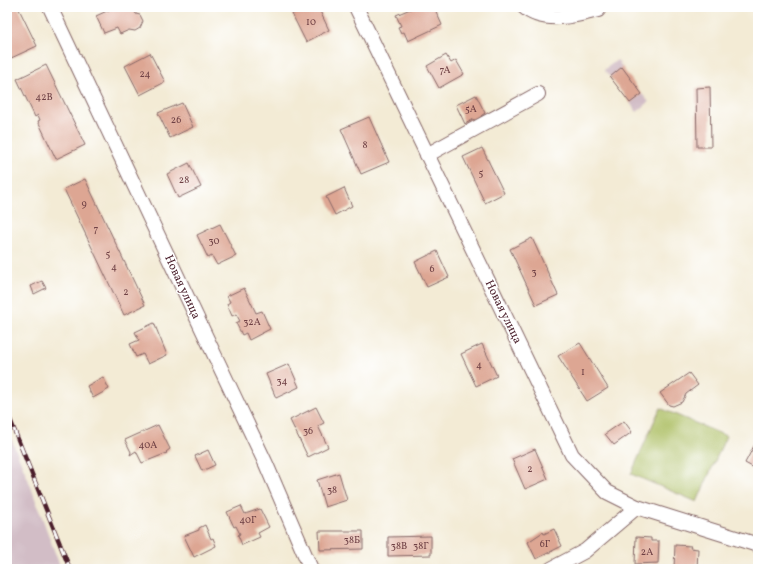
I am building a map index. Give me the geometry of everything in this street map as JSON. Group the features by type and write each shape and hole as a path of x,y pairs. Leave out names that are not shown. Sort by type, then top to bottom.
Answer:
{"street":[{"name":"Новая улица","path":"50,7 266,464 311,569"},
{"name":"Новая улица","path":"356,7 572,455 607,492 637,507 758,545"},
{"path":"524,7 529,12 550,17 572,16 598,10 600,7"},
{"path":"427,155 538,94"},
{"path":"551,569 585,551 637,507"}],"shaded area":[{"path":"617,60 622,67 610,77 604,70"},
{"path":"642,94 649,102 637,112 630,103"},
{"path":"7,429 28,479 61,569 7,569"}],"green space":[{"path":"660,408 726,436 697,502 631,474"}],"building":[{"path":"7,7 18,7 37,46 7,60"},
{"path":"108,7 133,7 136,14 140,15 143,21 140,28 135,31 129,30 120,34 117,28 104,33 96,16 109,10"},
{"path":"305,7 318,7 329,30 306,42 292,14"},
{"path":"415,7 434,7 442,25 408,41 404,32 401,33 398,27 401,26 396,15"},
{"path":"150,53 165,82 140,95 125,66"},
{"path":"446,55 451,63 456,60 464,74 439,88 427,66"},
{"path":"46,65 85,145 56,159 38,121 40,120 38,115 35,117 17,79"},
{"path":"622,67 642,94 630,103 610,77"},
{"path":"710,87 711,147 697,147 696,88"},
{"path":"476,95 485,113 481,116 482,118 475,122 474,119 465,124 456,105"},
{"path":"182,103 193,127 170,138 158,113"},
{"path":"369,117 389,162 361,174 341,129"},
{"path":"482,148 504,193 485,203 463,157"},
{"path":"189,163 201,187 178,198 167,174"},
{"path":"85,179 145,305 124,315 64,189"},
{"path":"344,188 352,206 335,215 326,197"},
{"path":"220,224 236,256 217,265 212,256 208,258 197,235"},
{"path":"532,238 558,295 536,305 510,249"},
{"path":"437,251 449,277 427,287 415,262"},
{"path":"42,281 46,288 34,294 31,286"},
{"path":"244,288 256,313 262,311 270,329 249,340 246,333 242,335 236,323 240,321 236,314 232,316 227,304 230,302 227,296"},
{"path":"154,323 167,355 148,364 143,354 136,357 130,344 139,340 135,332"},
{"path":"580,343 608,388 587,401 558,356"},
{"path":"482,344 497,376 476,386 461,354"},
{"path":"289,364 299,387 276,398 266,374"},
{"path":"689,373 698,385 686,394 682,402 673,406 669,405 660,393"},
{"path":"103,377 109,389 93,398 87,386"},
{"path":"316,407 324,423 318,426 328,447 308,457 290,420"},
{"path":"624,421 632,432 614,445 605,434"},
{"path":"158,425 170,449 166,452 167,453 142,463 136,451 130,455 131,452 125,440"},
{"path":"756,442 758,443 758,470 745,463"},
{"path":"535,449 548,479 525,489 512,459"},
{"path":"208,450 215,465 202,471 195,456"},
{"path":"339,473 347,500 325,507 317,480"},
{"path":"241,506 245,514 260,509 269,527 258,533 260,537 242,545 238,535 240,534 236,526 234,527 227,512"},
{"path":"205,525 216,546 194,557 184,536 199,530 199,528"},
{"path":"554,529 562,546 536,559 528,542 543,532 544,534"},
{"path":"319,531 363,531 363,549 320,550"},
{"path":"431,536 431,555 388,556 388,537"},
{"path":"636,537 651,538 651,541 659,541 658,563 635,564"},
{"path":"675,545 691,546 690,548 698,549 697,569 674,569"}],"railway":[{"path":"7,412 70,569"}]}
